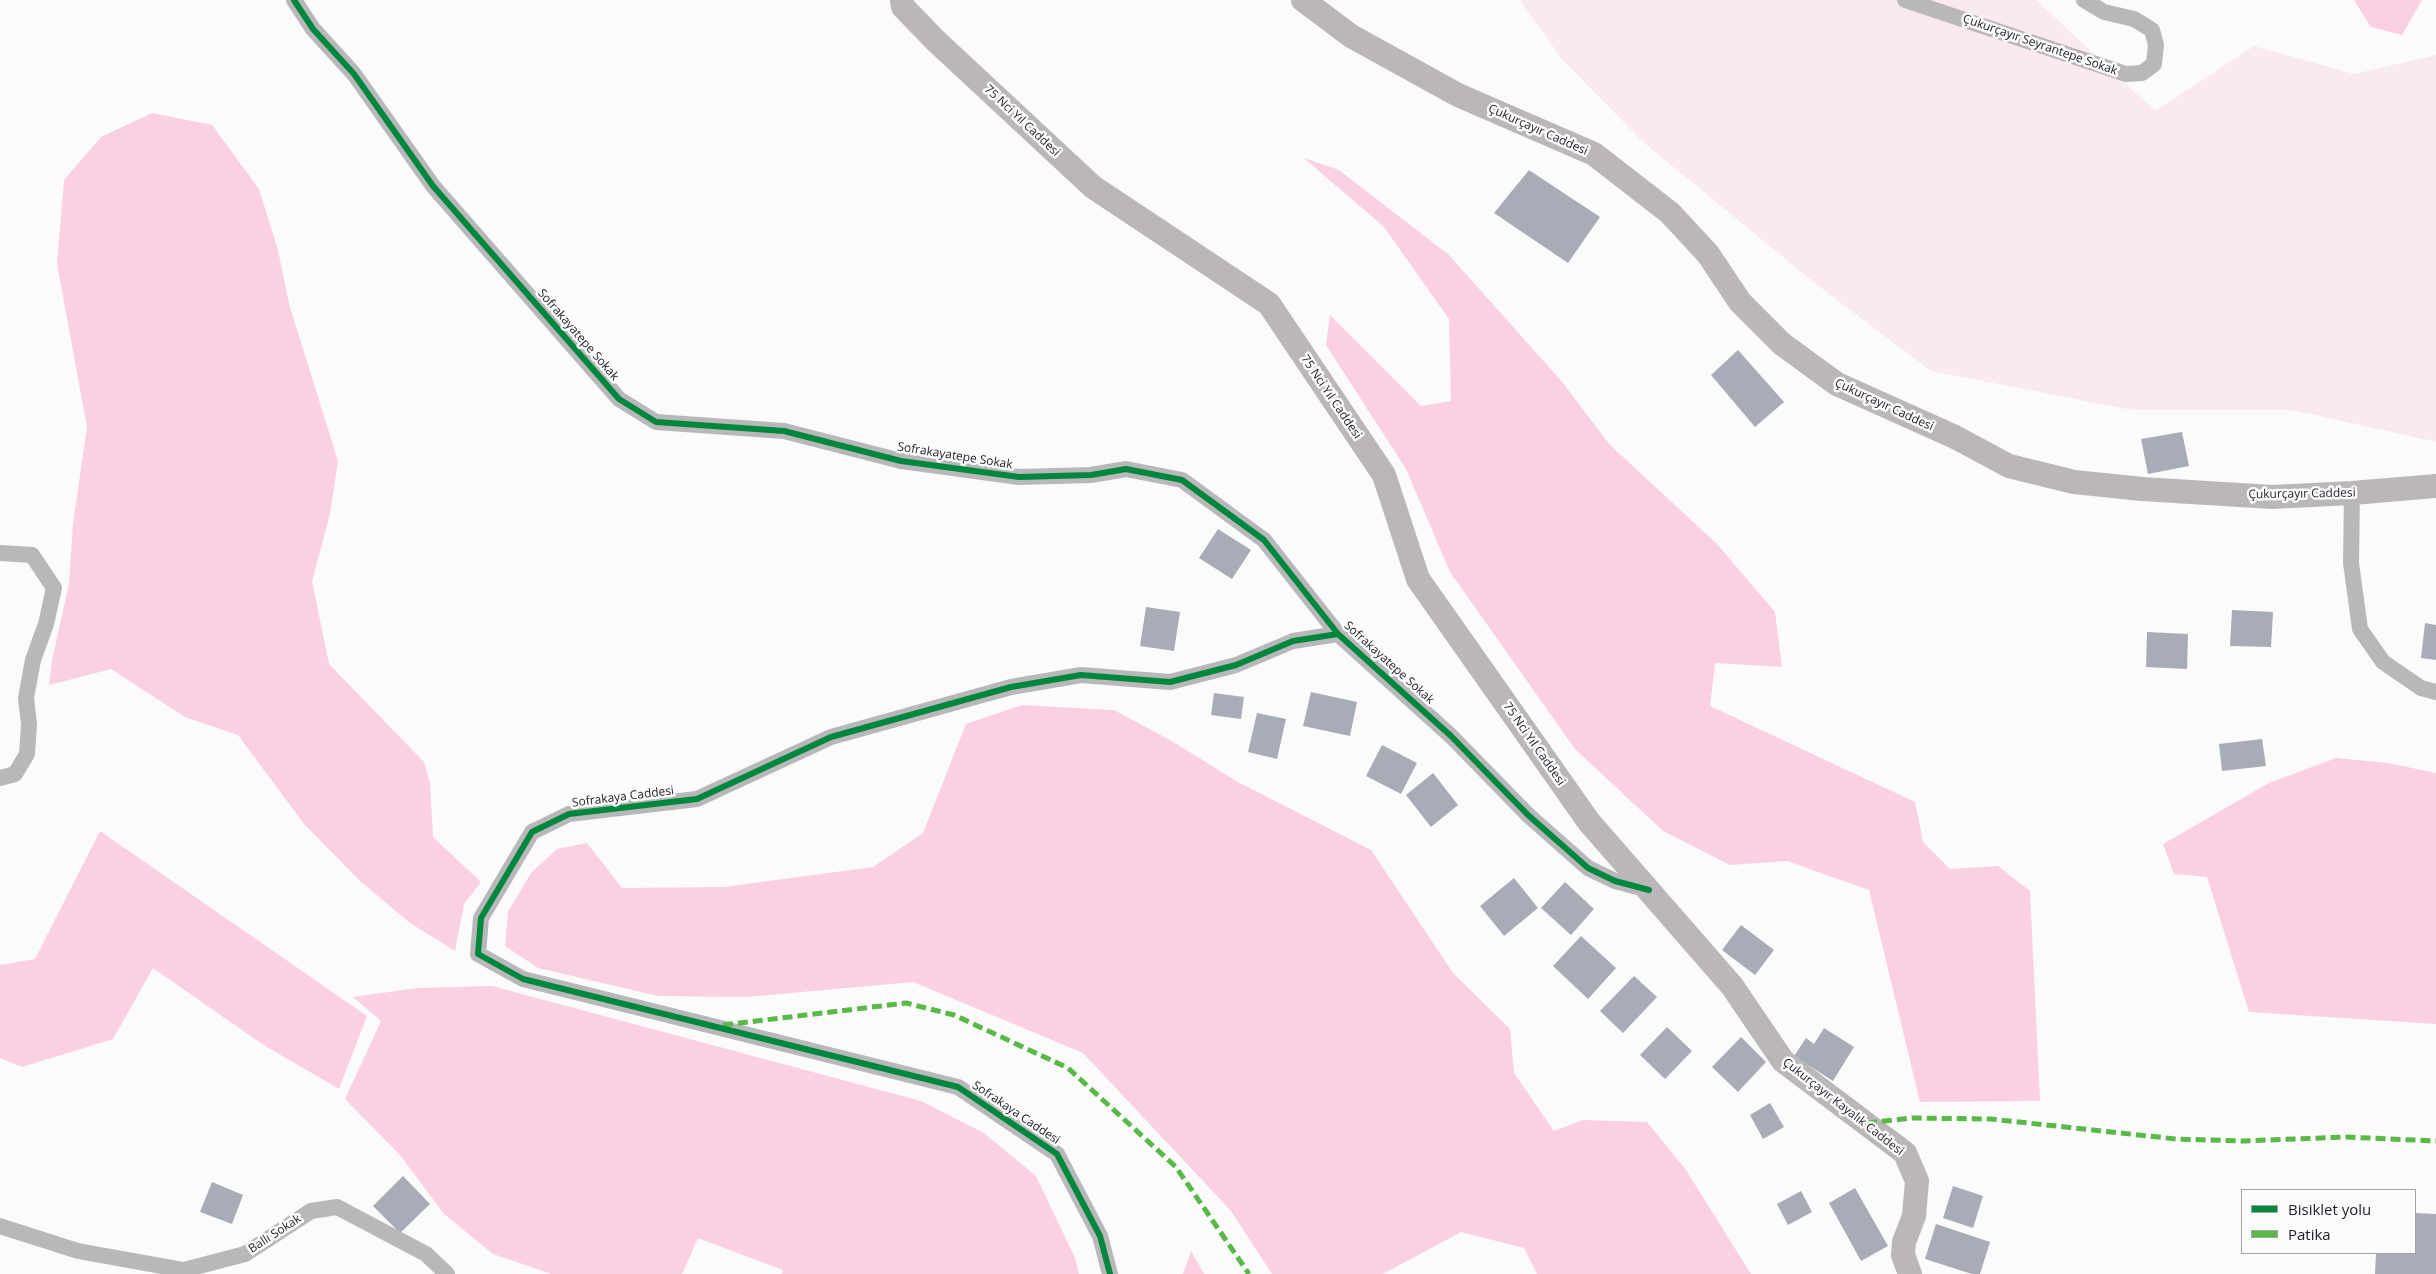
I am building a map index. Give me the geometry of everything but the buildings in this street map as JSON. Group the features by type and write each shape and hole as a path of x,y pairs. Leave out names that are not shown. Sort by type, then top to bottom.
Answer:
{"street":[{"name":"Sofrakayatepe Sokak","path":"294,0 313,29 354,74 433,186 619,399 656,422 784,431 901,461 1019,478 1091,475 1126,468 1182,480 1264,540 1338,634 1452,736 1528,815 1588,868 1616,881 1649,890"},
{"name":"75 Nci Yıl Caddesi","path":"902,0 903,7 935,40 1092,187 1269,304 1384,475 1418,579 1589,822 1649,890"},
{"name":"Çukurçayır Caddesi","path":"1302,0 1351,36 1458,95 1594,154 1670,212 1708,254 1740,302 1782,344 1837,384 1955,437 2009,466 2074,482 2142,490 2272,496 2352,493 2436,486"},
{"name":"Çukurçayır Seyrantepe Sokak","path":"1905,0 2126,74 2142,73 2154,64 2156,45 2152,30 2134,19 2104,12 2084,0"},
{"path":"2352,493 2351,563 2360,628 2383,662 2421,688 2436,692"},
{"path":"0,553 32,555 54,588 46,624 33,660 26,698 29,724 27,754 15,774 0,778"},
{"name":"Sofrakaya Caddesi","path":"1110,1274 1100,1236 1057,1154 958,1087 523,979 478,954 481,918 532,832 569,814 697,799 832,736 1011,687 1081,674 1170,682 1236,665 1293,641 1338,634"},
{"name":"Çukurçayır Kayalık Caddesi","path":"1649,890 1732,986 1782,1061 1905,1153 1917,1181 1914,1216 1904,1242 1903,1255 1910,1274"},
{"name":"Ballı Sokak","path":"0,1226 78,1250 184,1270 245,1254 311,1210 337,1207 426,1254 447,1274"}],"shaded area":[{"path":"1520,0 2036,0 2155,111 2254,46 2354,74 2436,55 2436,442 2292,410 2132,410 1931,371 1816,284 1643,142 1561,58"},
{"path":"2354,0 2422,0 2402,35 2371,27"},
{"path":"152,113 212,125 259,189 278,250 289,304 338,461 330,514 312,581 329,664 424,762 430,783 433,837 481,882 464,904 455,951 410,923 360,881 304,824 238,735 185,717 111,669 49,685 52,660 69,584 73,524 87,427 57,264 64,180 101,137"},
{"path":"1304,158 1339,170 1449,255 1563,383 1609,444 1717,544 1775,612 1782,667 1715,663 1710,706 1915,802 1923,842 1950,869 1998,866 2030,891 2040,1101 1920,1102 1869,890 1787,861 1730,865 1663,831 1575,749 1450,572 1406,469 1326,345 1330,315 1421,406 1451,401 1449,319 1384,227"},
{"path":"1022,705 1114,710 1170,740 1238,782 1371,850 1453,973 1510,1029 1514,1073 1554,1131 1583,1120 1647,1122 1686,1170 1751,1274 1537,1274 1524,1248 1461,1232 1383,1274 1272,1274 1231,1211 1083,1053 913,982 747,997 658,996 538,968 505,946 508,912 531,873 557,849 587,843 622,888 724,887 873,867 923,833 966,724"},
{"path":"2336,758 2388,763 2436,773 2436,1024 2249,1012 2207,877 2174,874 2163,844 2269,783"},
{"path":"100,831 367,1016 339,1089 262,1044 153,968 113,1039 22,1067 0,1058 0,965 35,959"},
{"path":"492,986 921,1101 984,1133 1036,1176 1075,1258 1079,1274 782,1274 783,1270 698,1238 682,1274 552,1274 493,1254 444,1214 400,1155 345,1099 381,1021 353,997 417,988"},
{"path":"1191,1251 1204,1274 1183,1274"}],"marked path":[{"path":"723,1025 906,1003 954,1015 1068,1068 1176,1167 1249,1274"},
{"path":"1867,1123 1912,1118 1991,1119 2176,1139 2243,1141 2346,1137 2436,1141"}],"cycle path":[{"path":"294,0 313,29 354,74 433,186 619,399 656,422 784,431 901,461 1019,477 1091,475 1126,469 1182,480 1264,540 1338,634 1451,736 1528,815 1588,868 1615,881 1649,890"},
{"path":"1110,1274 1100,1236 1057,1154 958,1087 523,979 478,954 481,918 532,832 569,814 697,799 831,737 1011,687 1081,675 1170,682 1236,665 1293,641 1338,634"}]}
